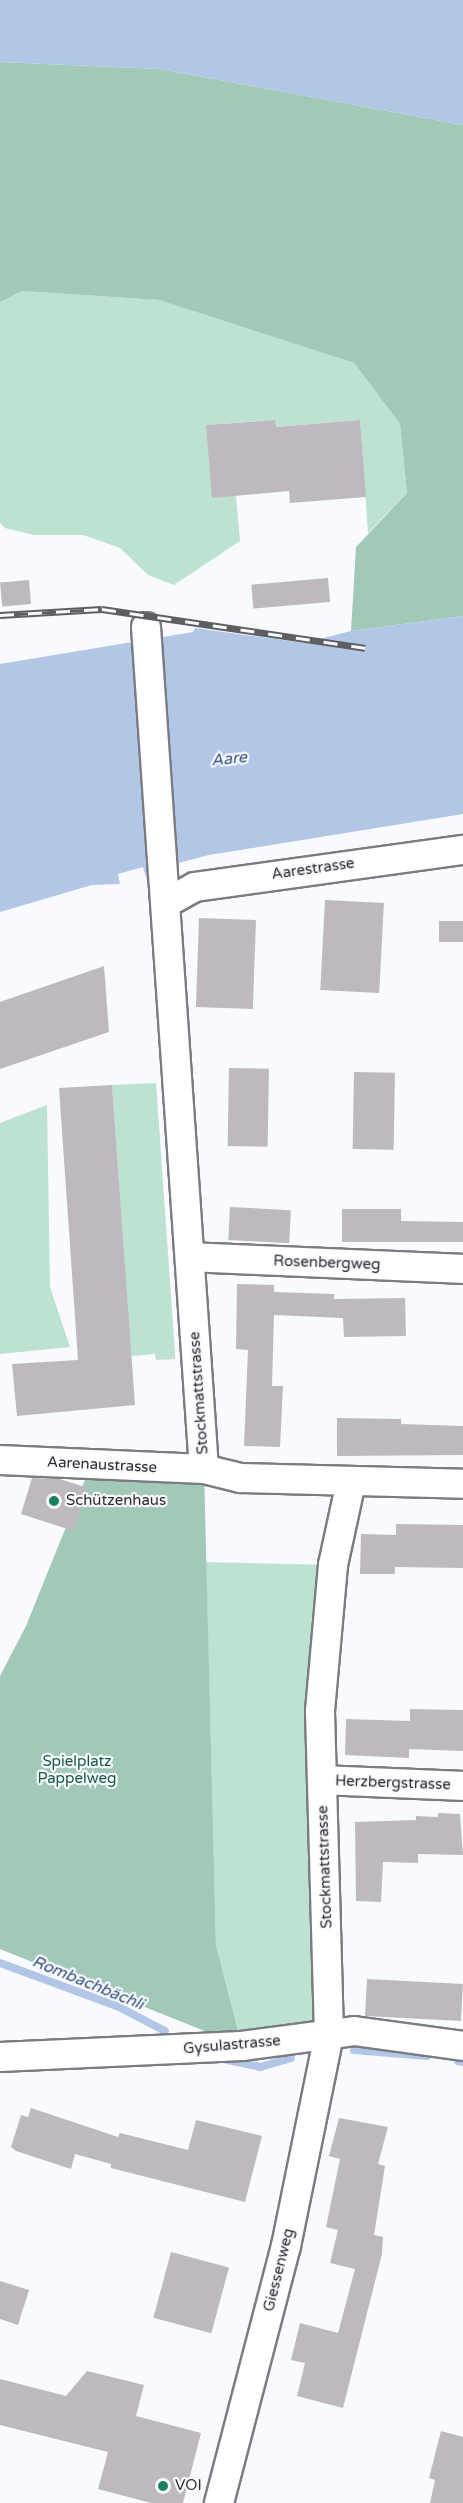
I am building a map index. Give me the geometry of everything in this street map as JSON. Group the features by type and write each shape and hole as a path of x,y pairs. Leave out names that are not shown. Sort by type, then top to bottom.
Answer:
{"street":[{"name":"Stockmattstrasse","path":"147,627 165,891 171,1025 180,1082 204,1469 241,1478 351,1482 333,1565 324,1641 320,1711 329,2034"},
{"name":"Aarestrasse","path":"165,891 463,850"},
{"name":"Rosenbergweg","path":"190,1257 463,1269"},
{"name":"Aarenaustrasse","path":"0,1460 204,1469"},
{"path":"351,1482 463,1484"},
{"name":"Herzbergstrasse","path":"322,1780 463,1786"},
{"name":"Gysulastrasse","path":"0,2057 242,2046 354,2031 463,2046"},
{"name":"Giessenweg","path":"219,2503 285,2246 329,2034"}],"green space":[{"path":"0,62 160,69 463,125 463,616 351,631 356,547 407,493 400,424 354,363 159,300 22,291 0,302"},
{"path":"22,291 159,300 354,363 400,424 407,493 368,533 360,420 276,427 274,420 206,425 236,496 240,541 174,585 148,575 120,548 83,535 34,535 5,528 0,523 0,302"},
{"path":"156,1083 175,1359 156,1360 155,1354 131,1356 112,1085"},
{"path":"47,1105 50,1287 70,1347 0,1354 0,1123"},
{"name":"Spielplatz Pappelweg","path":"91,1465 204,1469 216,1945 242,2046 0,1949 0,1676 26,1626"},
{"path":"206,1562 333,1565 329,2034 242,2046 216,1945"}],"water":[{"path":"0,0 463,0 463,125 160,69 0,62"},
{"name":"Aare","path":"463,616 463,814 209,855 178,863 147,881 143,867 118,874 120,884 92,885 0,912 0,664 193,632 195,628 304,643 351,631"}],"building":[{"path":"275,420 276,427 360,420 366,497 290,503 289,491 212,498 206,425"},
{"path":"328,578 330,602 253,609 251,585"},
{"path":"29,580 31,604 2,606 0,583"},
{"path":"325,900 384,903 379,993 320,990"},
{"path":"199,918 256,920 253,1009 196,1007"},
{"path":"439,921 463,921 463,942 439,942"},
{"path":"104,966 109,1032 0,1069 0,1002"},
{"path":"229,1068 269,1069 268,1147 228,1146"},
{"path":"354,1072 395,1073 394,1150 353,1149"},
{"path":"112,1085 135,1405 17,1416 12,1364 78,1360 59,1088"},
{"path":"230,1207 291,1210 289,1243 228,1240"},
{"path":"342,1209 401,1209 401,1221 463,1222 463,1242 342,1242"},
{"path":"237,1284 274,1285 274,1292 334,1294 334,1299 405,1298 406,1336 344,1337 343,1318 274,1315 272,1386 283,1386 280,1447 244,1446 248,1350 236,1349"},
{"path":"337,1418 401,1419 401,1424 463,1426 463,1455 337,1456"},
{"name":"Schützenhaus","path":"32,1478 60,1479 88,1488 74,1531 21,1514"},
{"path":"396,1524 463,1525 463,1568 395,1567 395,1574 360,1574 361,1534 396,1535"},
{"path":"410,1709 463,1710 463,1751 409,1749 409,1758 345,1755 346,1719 410,1721"},
{"path":"438,1813 460,1814 463,1855 418,1854 418,1863 383,1862 381,1902 356,1901 355,1822 416,1820 416,1816 438,1817"},
{"path":"367,1979 463,1984 461,2021 365,2016"},
{"path":"31,2108 118,2137 120,2133 188,2150 196,2120 262,2136 245,2202 111,2168 111,2164 75,2154 71,2169 16,2151 11,2147 21,2115 28,2117"},
{"path":"339,2118 388,2127 378,2164 385,2166 374,2235 383,2237 382,2254 343,2408 297,2396 305,2363 291,2360 300,2323 338,2333 355,2269 330,2263 338,2230 326,2227 340,2159 329,2156"},
{"path":"171,2252 229,2268 211,2333 153,2318"},
{"path":"0,2281 29,2290 18,2325 0,2319"},
{"path":"87,2371 144,2385 136,2416 201,2433 183,2503 151,2503 98,2489 108,2452 0,2425 0,2379 66,2396"},
{"path":"441,2431 463,2437 463,2503 430,2503 435,2480 429,2478"}],"waterway":[{"name":"Rombachbächli","path":"0,1963 117,2006 165,2031"},
{"name":"Rombachbächli","path":"354,2050 427,2056"},
{"name":"Rombachbächli","path":"223,2059 260,2067 291,2058"},
{"name":"Rombachbächli","path":"458,2061 463,2062"}],"railway":[{"path":"0,615 102,609 365,648"}],"place":[{"name":"Schützenhaus","path":"54,1501"},
{"name":"VOI","path":"163,2486"}]}
